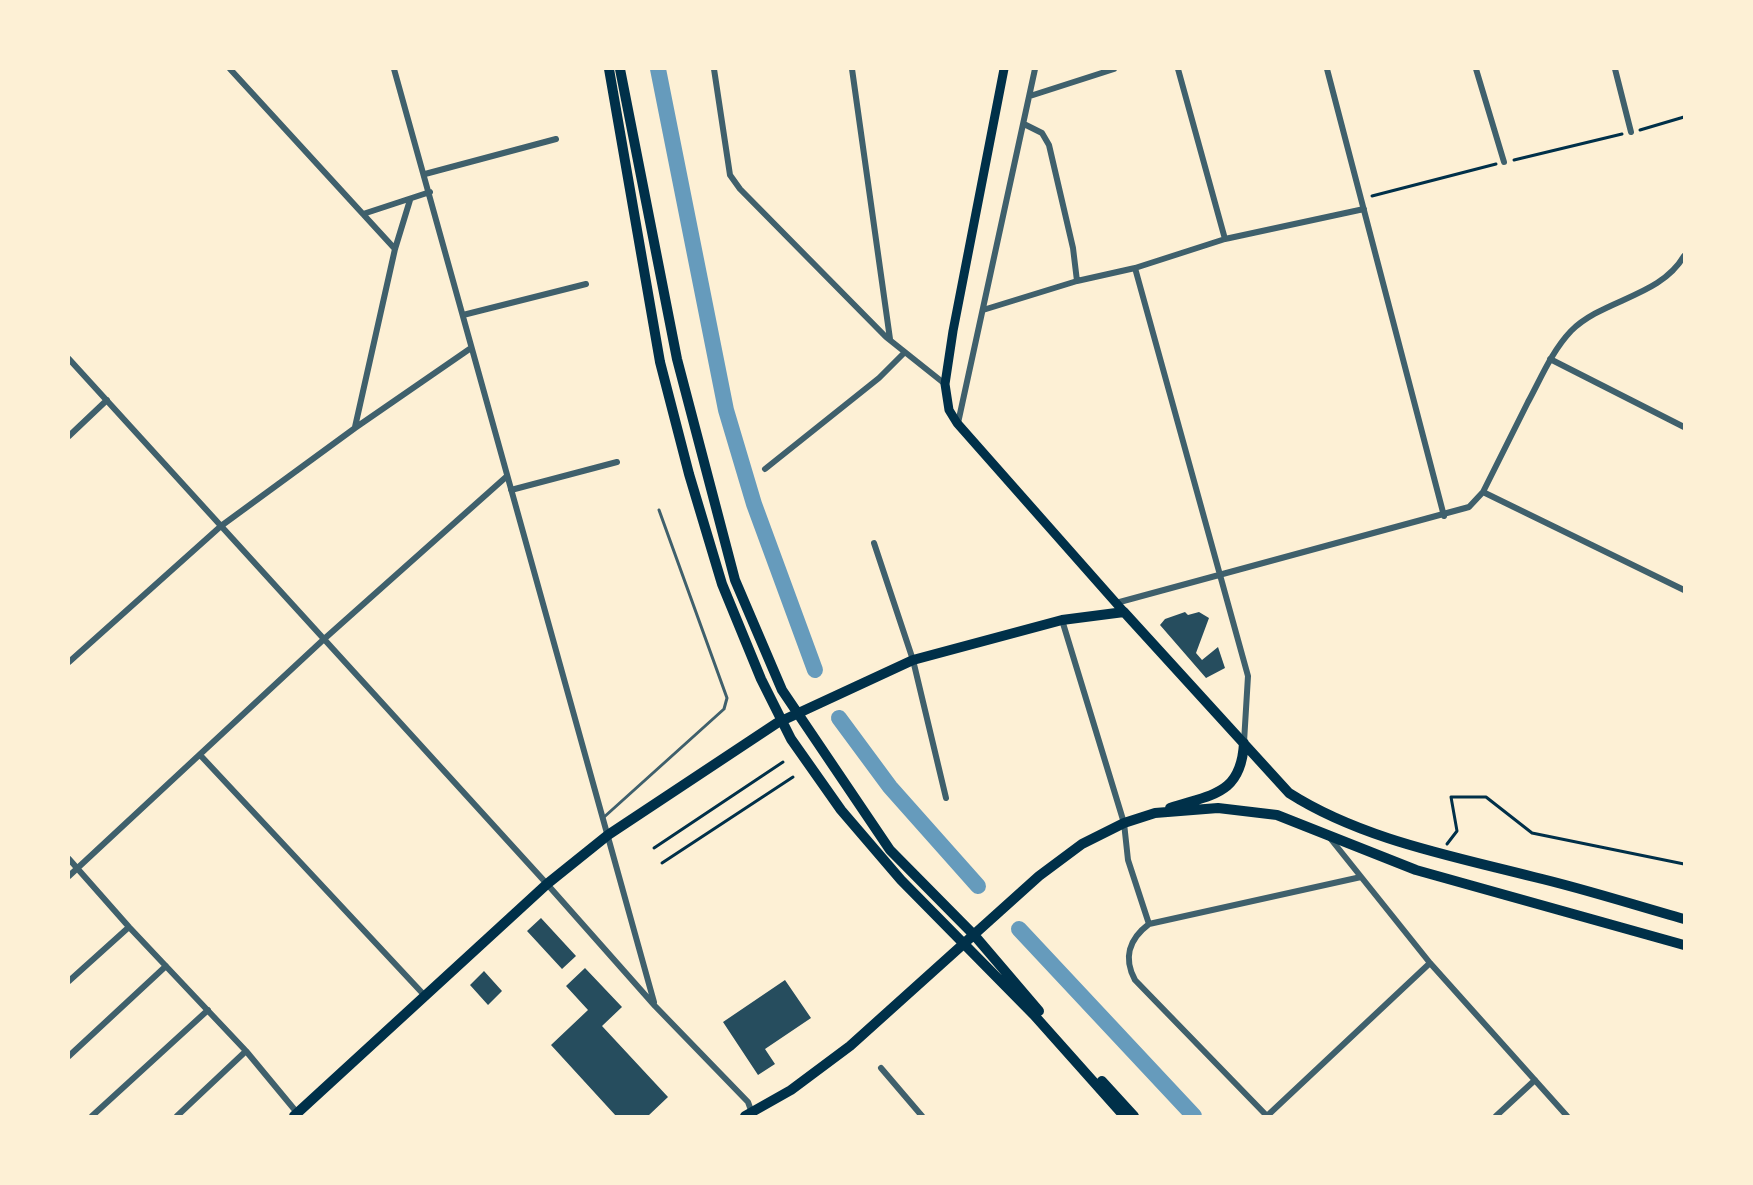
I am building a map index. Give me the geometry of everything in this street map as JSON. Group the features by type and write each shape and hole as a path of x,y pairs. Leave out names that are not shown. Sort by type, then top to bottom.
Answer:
{"main road":[{"path":"609,69 660,362 688,474 722,584 745,644 782,721 791,739 841,810 901,880 1034,1015 1124,1116"},
{"path":"620,69 677,358 735,580 782,690 890,850 975,936 1035,1007 1134,1116"},
{"path":"1004,69 955,320 945,384 949,410 957,423 1120,608 1289,793 1319,812 1441,852 1684,919"},
{"path":"296,1115 426,998 547,884 608,835 782,721 914,660 1062,620 1120,608"},
{"path":"745,1116 791,1090 850,1046 1040,876 1082,844 1124,823 1228,786 1242,768 1244,743"},
{"path":"1155,813 1236,809 1277,815 1416,870 1684,945"}],"street":[{"path":"230,69 394,249"},
{"path":"394,69 430,192 506,477 654,1006"},
{"path":"714,69 730,175 740,189 890,340 945,384"},
{"path":"852,69 890,340"},
{"path":"957,423 1035,69"},
{"path":"1030,96 1114,69"},
{"path":"1178,69 1225,239"},
{"path":"1327,69 1444,516"},
{"path":"1476,69 1504,162"},
{"path":"1615,69 1631,132"},
{"path":"1024,124 1042,133 1049,145 1073,248 1077,281"},
{"path":"425,174 556,139"},
{"path":"363,214 430,192"},
{"path":"355,428 394,249 410,200"},
{"path":"983,310 1077,281 1135,268 1225,239 1364,209"},
{"path":"1120,608 1221,576 1444,516 1469,507 1483,492 1550,359 1571,331 1601,311 1661,282 1677,269 1684,256"},
{"path":"1135,268 1248,676 1244,743"},
{"path":"1677,269 1684,273"},
{"path":"463,315 586,284"},
{"path":"69,662 221,526 355,428 471,348"},
{"path":"765,469 879,378 904,353"},
{"path":"69,359 547,884 654,1006 760,1116"},
{"path":"1550,359 1684,427"},
{"path":"69,436 107,400"},
{"path":"511,490 617,462"},
{"path":"69,876 201,756 323,640 506,477"},
{"path":"1483,492 1684,590"},
{"path":"874,543 914,660 946,798"},
{"path":"1062,620 1124,823 1128,860 1149,924"},
{"path":"201,756 426,998"},
{"path":"1326,833 1430,963 1567,1116"},
{"path":"69,858 129,927 246,1051 296,1115"},
{"path":"1361,877 1149,924 1140,931 1128,951 1128,967 1134,980 1267,1116 1430,963"},
{"path":"69,981 129,927"},
{"path":"69,1056 166,966"},
{"path":"92,1116 208,1010"},
{"path":"177,1116 246,1051"},
{"path":"881,1068 921,1116"},
{"path":"1496,1116 1535,1080"},
{"path":"748,1102 754,1116"}],"lane":[{"path":"603,818 724,709 727,698 659,510"}],"path":[{"path":"1361,198 1684,117"},
{"path":"654,848 783,762"},
{"path":"662,864 793,777"},
{"path":"1441,852 1457,831 1451,797 1486,797 1532,833 1684,864"}],"building":[{"path":"1185,612 1188,615 1199,612 1209,618 1196,653 1202,660 1218,647 1225,668 1206,678 1160,625 1165,619"},
{"path":"541,918 576,956 562,969 527,931"},
{"path":"585,968 622,1007 602,1026 668,1097 648,1116 616,1116 551,1045 588,1010 566,986"},
{"path":"484,971 502,991 488,1005 470,985"},
{"path":"785,980 811,1018 765,1049 775,1064 758,1075 723,1022"}],"waterway":[{"path":"658,69 726,410 754,504 815,670"},
{"path":"839,718 890,787 978,886"},
{"path":"1019,929 1194,1116"}]}
